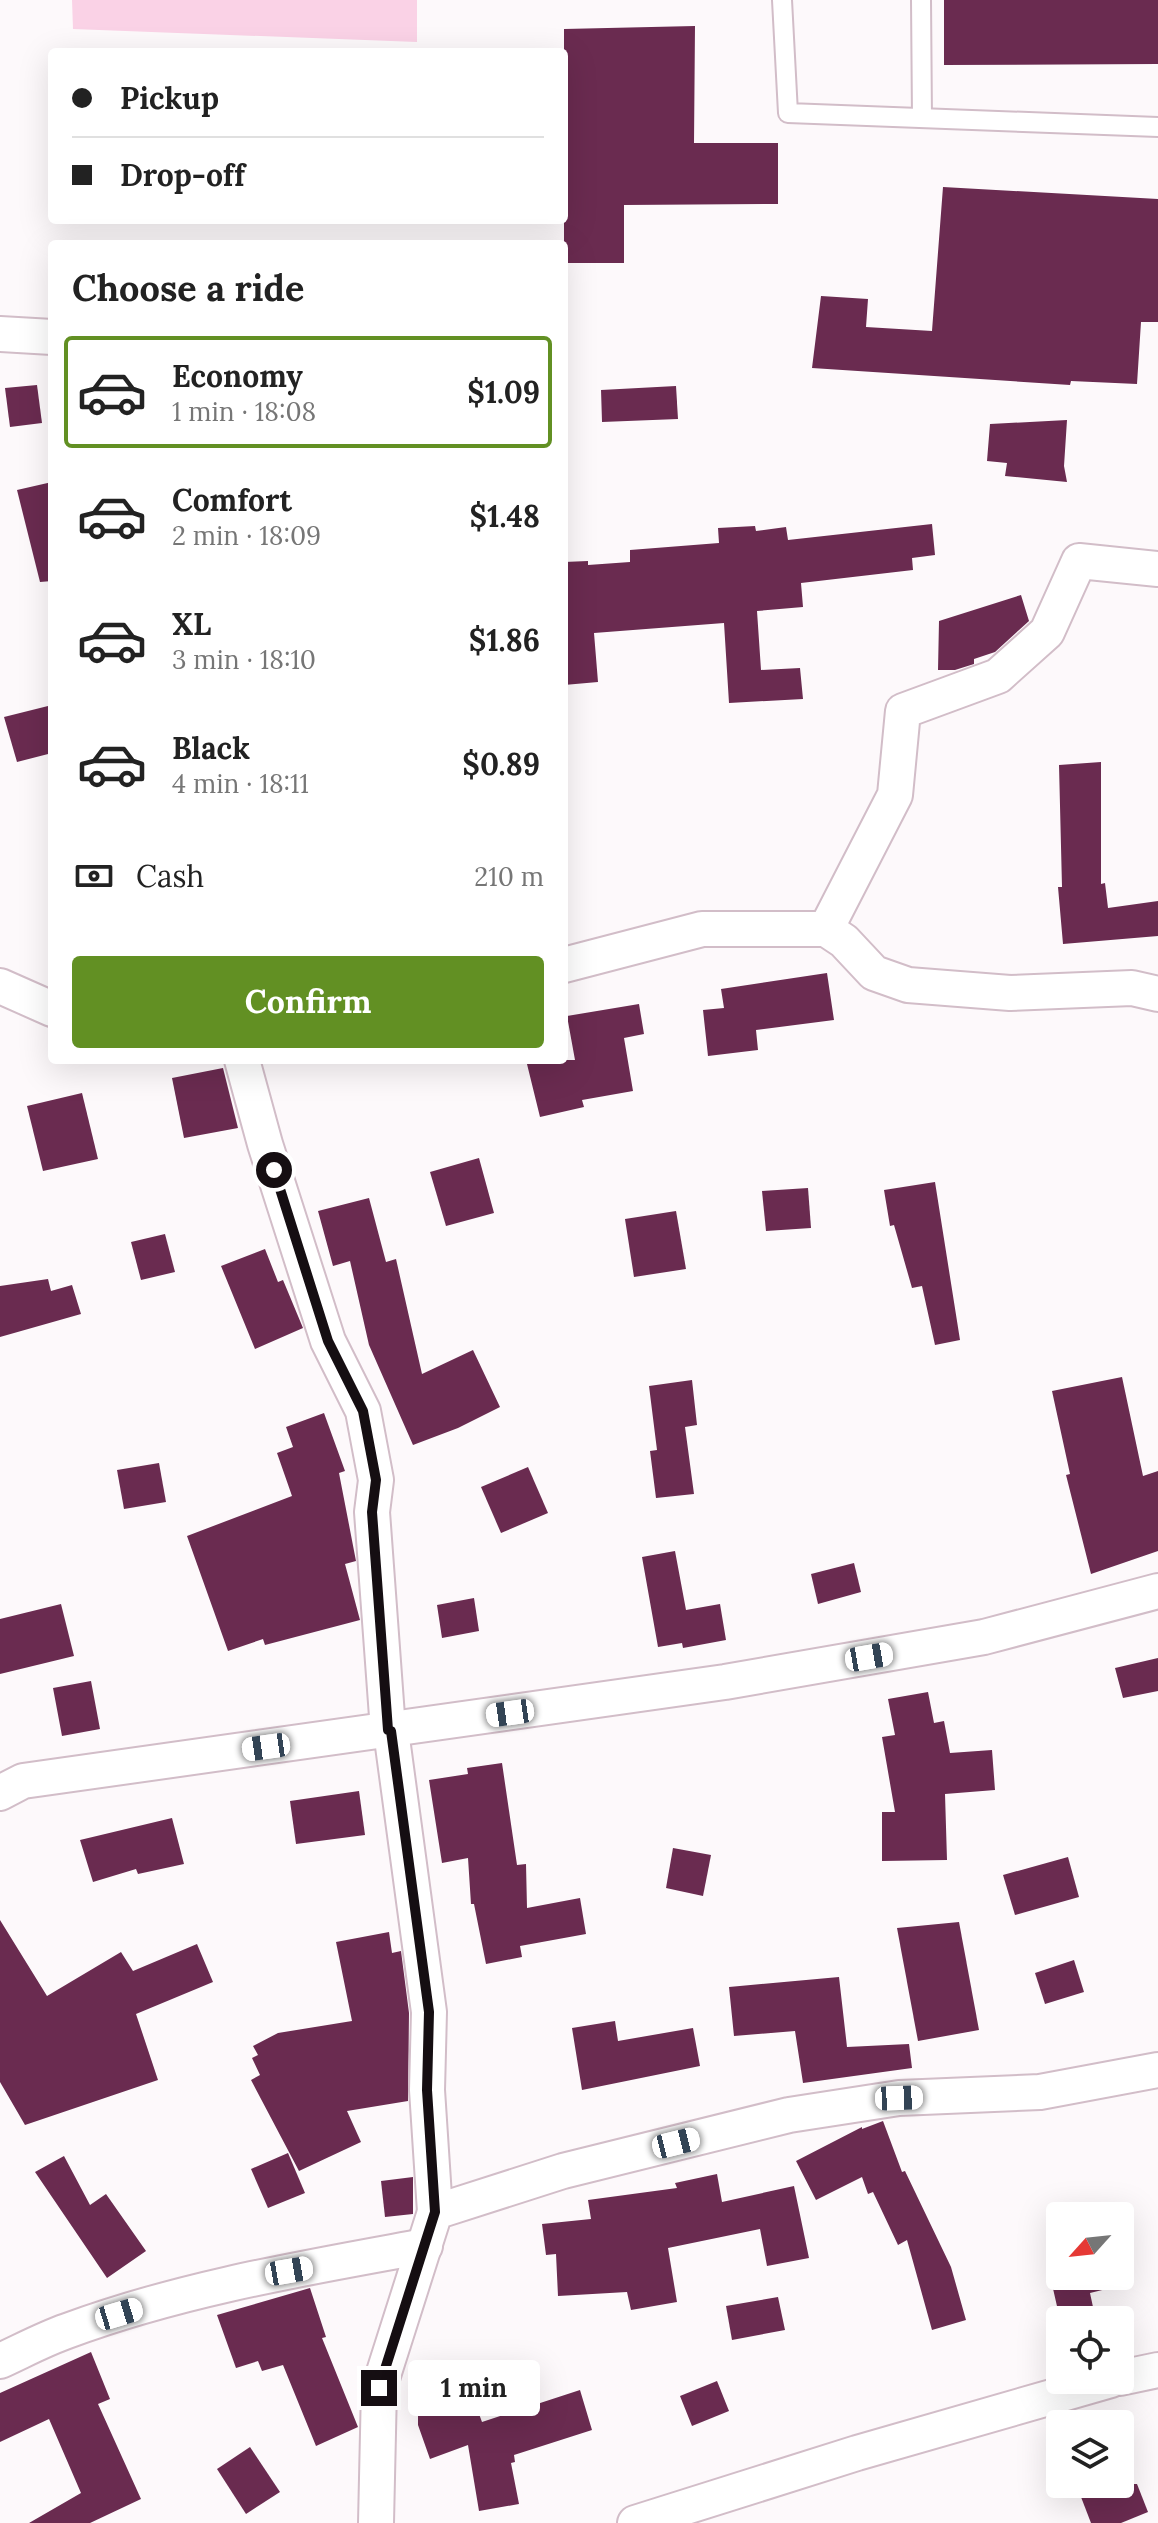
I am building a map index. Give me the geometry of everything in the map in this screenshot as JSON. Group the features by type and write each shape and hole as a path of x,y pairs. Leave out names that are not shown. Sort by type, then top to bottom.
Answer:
{"street":[{"path":"0,334 48,337"},
{"path":"826,929 895,795 903,711 998,676 1047,632 1079,561 1158,569"},
{"path":"568,964 702,929 826,929 844,941 874,973 908,985 1010,993 1132,988 1158,994"},
{"path":"0,986 48,1007"},
{"path":"243,1064 265,1144 328,1341 363,1411 376,1480 372,1512 388,1730 391,1731 395,1758 429,2012 427,2090 435,2212 379,2388 376,2523"},
{"path":"0,1793 23,1781 725,1682 984,1637 1158,1591"},
{"path":"435,2212 563,2171 789,2115 899,2098 1040,2092 1158,2070"},
{"path":"0,2361 66,2331 145,2306 262,2276 425,2246"},
{"path":"1134,2375 1158,2370"},
{"path":"635,2523 857,2453 1062,2394"}],"lane":[{"path":"782,0 788,113 1158,127"},
{"path":"921,0 922,118"}],"shaded area":[{"path":"72,0 417,0 417,42 73,29"}],"building":[{"path":"944,0 1158,0 1158,64 944,65"},
{"path":"695,26 694,143 778,143 778,204 624,205 624,263 568,263 564,224 568,224 568,48 564,48 564,29"},
{"path":"943,187 1158,199 1158,322 1141,322 1137,384 1071,381 1070,385 812,368 821,296 868,299 866,327 932,331"},
{"path":"37,385 42,423 10,427 5,388"},
{"path":"676,386 678,419 602,422 601,390"},
{"path":"1067,420 1064,466 1067,482 1005,476 1007,463 987,461 990,424"},
{"path":"48,483 48,581 40,582 17,490"},
{"path":"932,524 935,555 912,558 913,570 801,583 803,607 757,611 761,670 800,668 803,699 729,703 724,623 594,633 598,682 568,685 568,562 588,561 588,565 630,562 630,550 719,543 718,528 755,526 756,531 786,527 788,540"},
{"path":"1021,595 1029,621 995,652 955,670 938,670 939,621"},
{"path":"48,706 48,754 17,762 4,717"},
{"path":"1101,762 1101,884 1105,883 1108,908 1158,901 1158,936 1063,944 1058,887 1062,887 1059,765"},
{"path":"827,973 834,1020 756,1030 758,1050 708,1056 703,1010 724,1008 721,989"},
{"path":"639,1004 644,1034 624,1038 633,1091 582,1100 584,1107 540,1117 527,1064 568,1064 568,1060 575,1060 568,1016"},
{"path":"223,1068 238,1128 184,1138 172,1078"},
{"path":"82,1093 98,1159 43,1171 27,1106"},
{"path":"479,1158 494,1213 446,1226 430,1172"},
{"path":"935,1182 960,1340 935,1345 922,1286 912,1288 894,1225 890,1226 884,1190"},
{"path":"808,1188 811,1228 766,1231 762,1191"},
{"path":"369,1198 386,1262 396,1259 422,1374 473,1350 500,1407 458,1428 413,1445 369,1345 350,1261 333,1266 318,1211"},
{"path":"676,1211 686,1269 634,1277 625,1219"},
{"path":"165,1234 175,1272 141,1280 131,1242"},
{"path":"265,1249 278,1282 283,1280 303,1328 255,1349 221,1266"},
{"path":"48,1279 51,1291 72,1285 81,1314 0,1337 0,1286"},
{"path":"1122,1377 1143,1476 1158,1471 1158,1551 1091,1574 1066,1475 1070,1474 1052,1391"},
{"path":"692,1380 697,1425 685,1427 694,1494 656,1498 650,1451 657,1450 649,1386"},
{"path":"324,1413 345,1471 339,1473 356,1561 345,1564 360,1620 265,1645 263,1639 228,1651 187,1536 292,1496 277,1453 293,1447 286,1427"},
{"path":"159,1463 166,1502 124,1509 117,1470"},
{"path":"528,1467 548,1513 501,1533 481,1487"},
{"path":"675,1551 686,1610 720,1604 726,1640 683,1648 682,1643 658,1647 642,1557"},
{"path":"854,1563 861,1592 818,1604 811,1574"},
{"path":"474,1598 479,1631 442,1638 437,1605"},
{"path":"61,1604 74,1656 0,1674 0,1619"},
{"path":"1158,1658 1158,1691 1123,1698 1115,1668"},
{"path":"91,1681 100,1729 62,1736 53,1688"},
{"path":"928,1692 934,1723 944,1721 950,1753 992,1750 995,1790 945,1794 947,1860 882,1861 882,1812 895,1812 882,1737 895,1735 888,1699"},
{"path":"502,1763 517,1865 526,1864 527,1908 580,1898 586,1934 520,1946 522,1957 486,1964 474,1904 471,1904 468,1858 442,1863 429,1780 468,1774 467,1768"},
{"path":"359,1791 365,1835 296,1844 290,1801"},
{"path":"172,1818 184,1864 138,1874 136,1869 93,1882 80,1840"},
{"path":"673,1848 711,1855 703,1896 666,1888"},
{"path":"1068,1857 1079,1897 1015,1915 1003,1875"},
{"path":"0,1920 47,1996 121,1952 133,1971 197,1944 213,1982 136,2014 158,2080 25,2125 0,2082"},
{"path":"959,1922 979,2030 918,2041 897,1928"},
{"path":"389,1932 392,1953 401,1951 409,2013 408,2101 347,2111 361,2142 299,2171 251,2080 260,2075 252,2058 258,2055 253,2046 278,2033 352,2021 336,1942"},
{"path":"1074,1960 1084,1992 1045,2004 1035,1973"},
{"path":"839,1977 847,2047 909,2044 912,2068 803,2083 795,2031 734,2036 729,1987"},
{"path":"615,2021 618,2041 693,2028 700,2066 582,2090 572,2028"},
{"path":"883,2121 902,2172 905,2171 951,2267 966,2320 932,2330 907,2240 898,2245 873,2192 868,2194 862,2177 816,2200 796,2161 862,2127"},
{"path":"288,2153 305,2193 268,2208 251,2169"},
{"path":"64,2156 90,2205 106,2194 146,2251 107,2278 35,2172"},
{"path":"717,2174 722,2202 794,2186 809,2258 767,2266 760,2229 668,2248 677,2302 631,2310 627,2292 558,2296 556,2254 546,2255 542,2224 591,2219 588,2200 677,2188 675,2183"},
{"path":"413,2177 413,2214 385,2217 381,2181"},
{"path":"310,2288 326,2337 322,2338 358,2427 316,2446 283,2365 262,2371 258,2361 236,2368 217,2315"},
{"path":"1053,2290 1102,2290 1090,2293 1093,2306 1057,2306"},
{"path":"778,2297 785,2330 732,2340 726,2306"},
{"path":"91,2352 110,2399 98,2404 141,2499 90,2523 29,2523 81,2493 49,2419 0,2442 0,2393"},
{"path":"717,2381 729,2411 692,2426 680,2396"},
{"path":"580,2390 592,2430 514,2455 515,2462 511,2463 519,2504 479,2511 468,2445 430,2459 418,2425 418,2412 471,2392 482,2422"},
{"path":"250,2447 280,2492 246,2514 217,2469"},
{"path":"1134,2484 1137,2484 1148,2512 1121,2523 1091,2523 1081,2498 1134,2498"}],"route":[{"path":"274,1170 328,1341 363,1411 376,1480 372,1512 388,1730 391,1731 429,2012 427,2090 435,2212 379,2388"}]}
